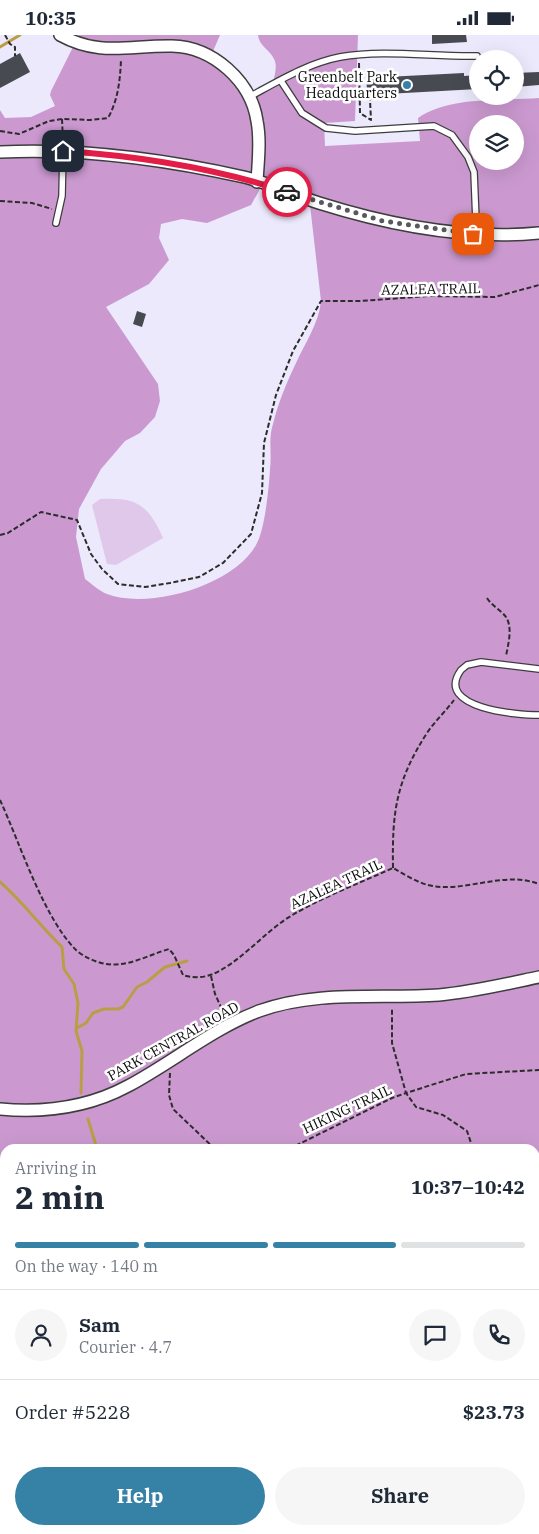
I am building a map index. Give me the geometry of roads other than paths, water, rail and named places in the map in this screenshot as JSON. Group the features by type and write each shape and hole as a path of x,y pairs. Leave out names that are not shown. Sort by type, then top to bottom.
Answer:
{"street":[{"path":"60,35 78,44 95,48 121,49 173,46 198,51 223,65 238,80 249,97 258,122 257,182"},
{"path":"0,152 63,151 92,153 182,165 257,182 383,221 473,234 539,233"},
{"name":"PARK CENTRAL ROAD","path":"0,1109 21,1111 73,1106 104,1097 128,1086 224,1027 258,1011 283,1003 322,997 439,995 491,988 539,977"}],"lane":[{"path":"249,97 327,60 358,55 469,55"},
{"path":"281,81 302,113 326,128 355,131 434,126 452,135 468,157 475,176 476,221 473,234"},
{"path":"56,223 62,196 63,151"},
{"path":"539,669 481,663 467,665 458,673 457,682 459,693 465,700 478,706 508,713 539,715"}],"waterway":[{"path":"0,47 20,35"},
{"path":"0,882 62,947 64,969 74,984 78,1003 76,1031 82,1051 81,1093"},
{"path":"77,1028 86,1023 93,1013 104,1009 123,1007 137,987 147,982 165,967 187,961"},
{"path":"88,1119 96,1144"}],"place":[{"name":"Greenbelt Park Headquarters","path":"407,85"}]}
